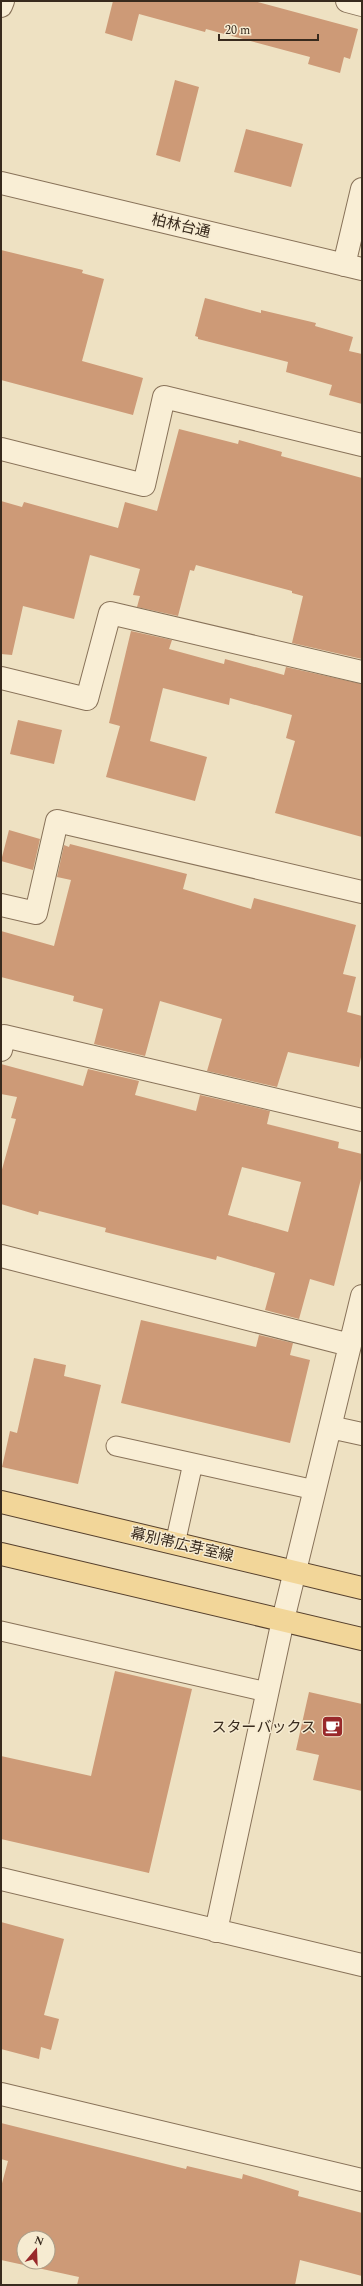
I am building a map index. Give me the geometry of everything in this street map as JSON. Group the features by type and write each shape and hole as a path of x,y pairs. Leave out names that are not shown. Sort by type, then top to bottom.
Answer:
{"main road":[{"name":"幕別帯広芽室線","path":"1,1502 362,1588"},
{"path":"1,1554 362,1639"}],"street":[{"path":"1,6 3,1"},
{"path":"347,1 362,5"},
{"name":"柏林台通","path":"1,183 353,267"},
{"path":"353,267 362,190"},
{"path":"1,449 144,485 164,397 362,445"},
{"path":"1,678 88,700 110,613 362,672"},
{"path":"1,904 36,913 57,821 362,892"},
{"path":"1,1050 4,1036 362,1120"},
{"path":"1,1256 350,1345"},
{"path":"216,1930 283,1620 362,1296"},
{"path":"330,1426 362,1434"},
{"path":"1,1879 362,1965"},
{"path":"1,2094 362,2180"}],"lane":[{"path":"116,1446 315,1490"},
{"path":"175,1544 193,1463"},
{"path":"1,1631 267,1692"}],"building":[{"path":"113,1 254,1 358,29 350,59 344,57 340,73 308,64 310,57 206,29 205,32 139,14 132,41 105,33"},
{"path":"175,80 199,87 180,162 156,155"},
{"path":"246,129 303,144 291,187 234,172"},
{"path":"1,250 83,270 82,273 104,279 82,361 143,378 133,415 1,380"},
{"path":"205,298 261,313 261,310 316,323 315,326 353,337 349,351 362,354 362,404 329,395 332,385 286,372 288,362 198,339 198,337 195,336"},
{"path":"179,429 238,444 239,440 282,452 281,456 362,478 362,659 292,643 303,596 292,593 292,591 196,565 194,571 190,570 178,616 137,607 140,596 133,595 140,569 90,555 74,619 23,606 12,655 1,654 1,501 22,507 24,502 118,528 125,502 157,511"},
{"path":"131,631 172,640 169,649 224,664 225,659 284,675 286,667 362,684 362,837 275,813 295,741 286,738 292,715 230,698 229,705 163,688 150,741 207,757 195,801 106,777 120,726 109,723"},
{"path":"18,720 62,730 54,764 10,754"},
{"path":"9,830 40,839 33,870 1,861"},
{"path":"70,844 187,874 183,889 251,909 254,898 356,925 343,974 356,977 347,1012 362,1016 362,1052 359,1067 288,1052 277,1087 207,1071 222,1019 160,1001 145,1056 94,1044 103,1009 73,1001 74,996 1,977 1,931 54,946 71,880 57,877 64,845 69,847"},
{"path":"1,1064 83,1086 88,1069 139,1081 135,1095 196,1111 200,1095 270,1111 267,1124 339,1142 338,1148 362,1154 362,1175 334,1286 310,1279 299,1319 265,1310 275,1273 217,1256 216,1260 105,1232 106,1228 39,1211 38,1215 1,1204 1,1173 16,1119 11,1118 17,1097 1,1094","holes":["242,1167 301,1182 288,1232 228,1215"]},
{"path":"141,1320 256,1347 259,1335 293,1343 290,1355 310,1360 290,1443 121,1403"},
{"path":"34,1358 66,1365 64,1376 101,1385 78,1484 2,1467 10,1431 17,1433"},
{"path":"115,1671 192,1689 149,1873 1,1839 1,1756 91,1776"},
{"name":"スターバックス","path":"309,1692 362,1704 362,1791 313,1780 319,1755 296,1750"},
{"path":"1,1922 64,1939 44,2015 59,2019 51,2050 41,2047 39,2059 1,2049"},
{"path":"1,2123 186,2169 187,2166 242,2179 243,2174 299,2191 298,2196 362,2213 362,2276 300,2260 295,2285 77,2285 79,2277 47,2270 56,2270 56,2230 16,2230 16,2263 1,2260 1,2187 8,2161 1,2159"}],"place":[{"name":"スターバックス","path":"332,1727"}]}
